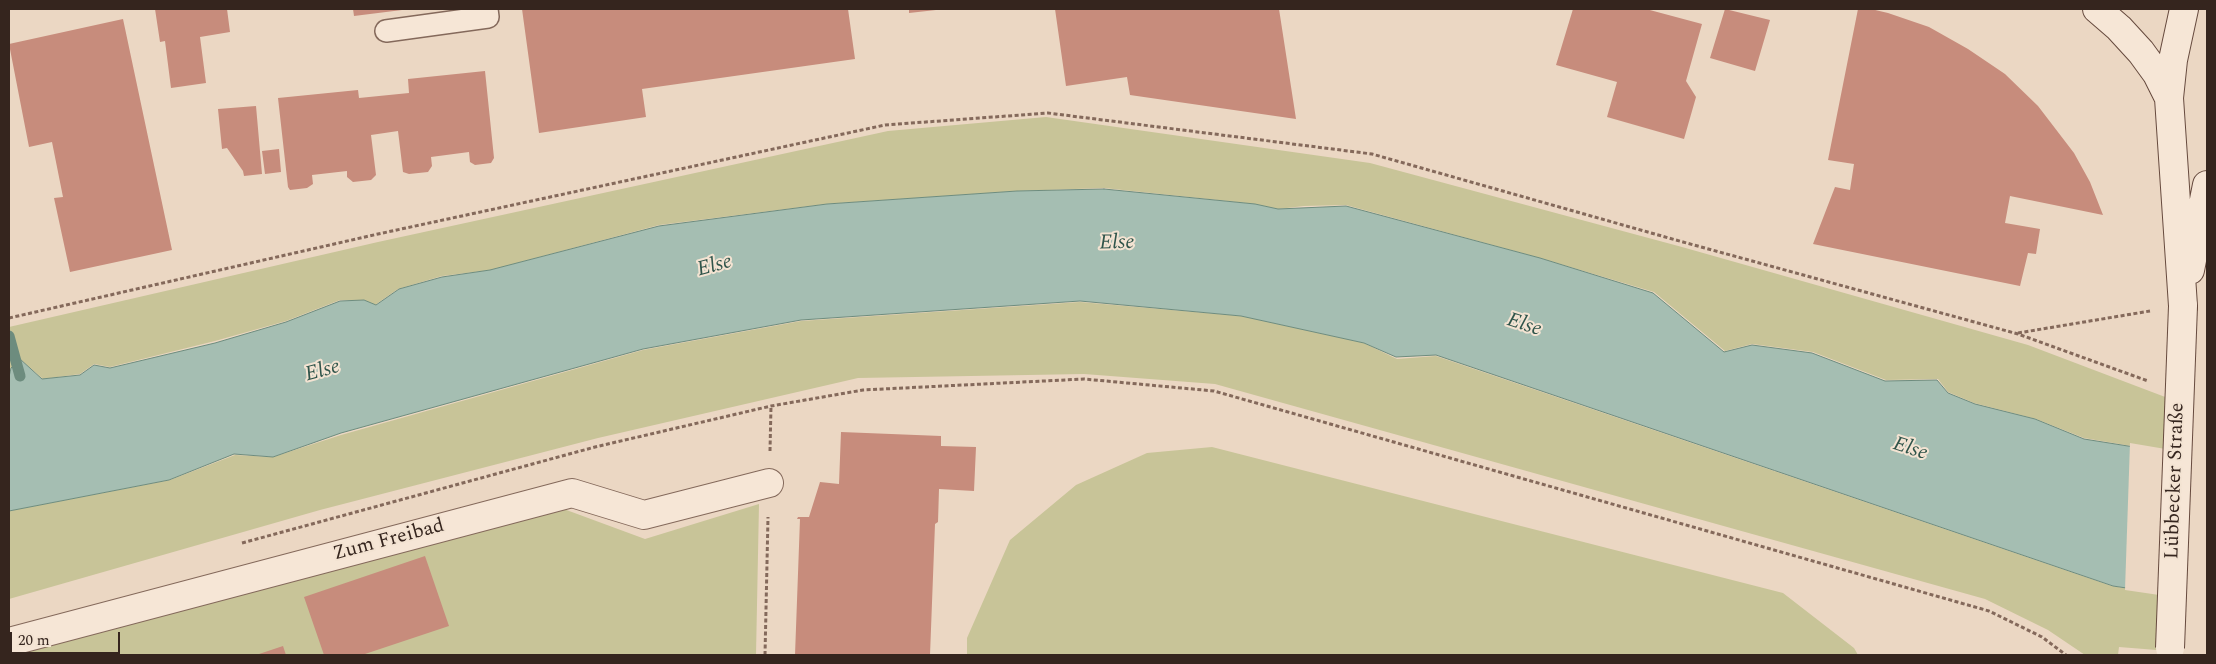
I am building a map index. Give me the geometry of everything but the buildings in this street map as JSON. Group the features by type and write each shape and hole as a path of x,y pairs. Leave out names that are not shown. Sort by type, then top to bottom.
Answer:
{"main road":[{"path":"2097,9 2119,28 2141,52 2157,74 2170,98"},
{"name":"Lübbecker Straße","path":"2170,652 2183,306 2170,98 2173,60 2184,9"},
{"name":"Lübbecker Straße","path":"2183,306 2207,185"},
{"name":"Zum Freibad","path":"9,642 572,493 644,515 769,483"}],"lane":[{"path":"386,31 488,17 487,9"}],"path":[{"path":"9,318 378,234 885,125 1048,113 1372,154 2018,334 2153,383"},
{"path":"2018,334 2183,306"},
{"path":"233,546 594,447 771,406 863,390 1084,379 1214,391 1989,611 2042,637 2066,655"},
{"path":"765,655 771,406"}],"shaded area":[{"path":"1046,117 1370,163 1682,247 2028,345 2181,403 2178,454 2084,438 2036,419 1974,403 1948,392 1938,379 1886,380 1813,352 1752,344 1725,351 1654,292 1540,258 1346,205 1278,209 1255,204 1104,188 1017,191 826,204 659,225 491,270 442,276 398,289 375,305 364,300 340,300 286,321 215,341 110,367 94,364 80,374 43,379 20,359 11,368 9,375 9,327 378,242 888,131"},
{"path":"1080,302 1241,316 1364,343 1397,359 1436,356 2112,586 2172,596 2169,651 2119,647 2118,655 2085,655 2048,630 1985,599 1215,384 1084,374 858,378 598,438 320,510 9,599 9,511 170,480 235,455 273,457 341,435 643,350 801,321"},
{"path":"1212,447 1783,593 1854,648 1858,655 967,655 967,638 1010,540 1076,485 1147,453"},
{"path":"759,504 756,655 16,655 197,604 561,508 645,539"}],"water":[{"name":"Else","path":"1104,189 1255,204 1278,209 1346,206 1540,258 1653,293 1724,352 1752,345 1812,353 1885,381 1937,380 1948,393 1975,404 2035,419 2084,439 2178,454 2207,600 2113,586 1436,355 1396,357 1364,343 1241,316 1080,301 801,320 643,349 341,433 273,457 234,454 169,480 9,511 9,377 11,368 20,359 42,379 80,375 94,365 110,368 215,343 286,322 340,301 364,300 376,305 399,289 442,277 490,270 659,226 827,204 1017,191"}],"pier":[{"path":"2130,443 2207,456 2207,602 2125,590"}],"waterway":[{"path":"9,336 20,376"}]}
